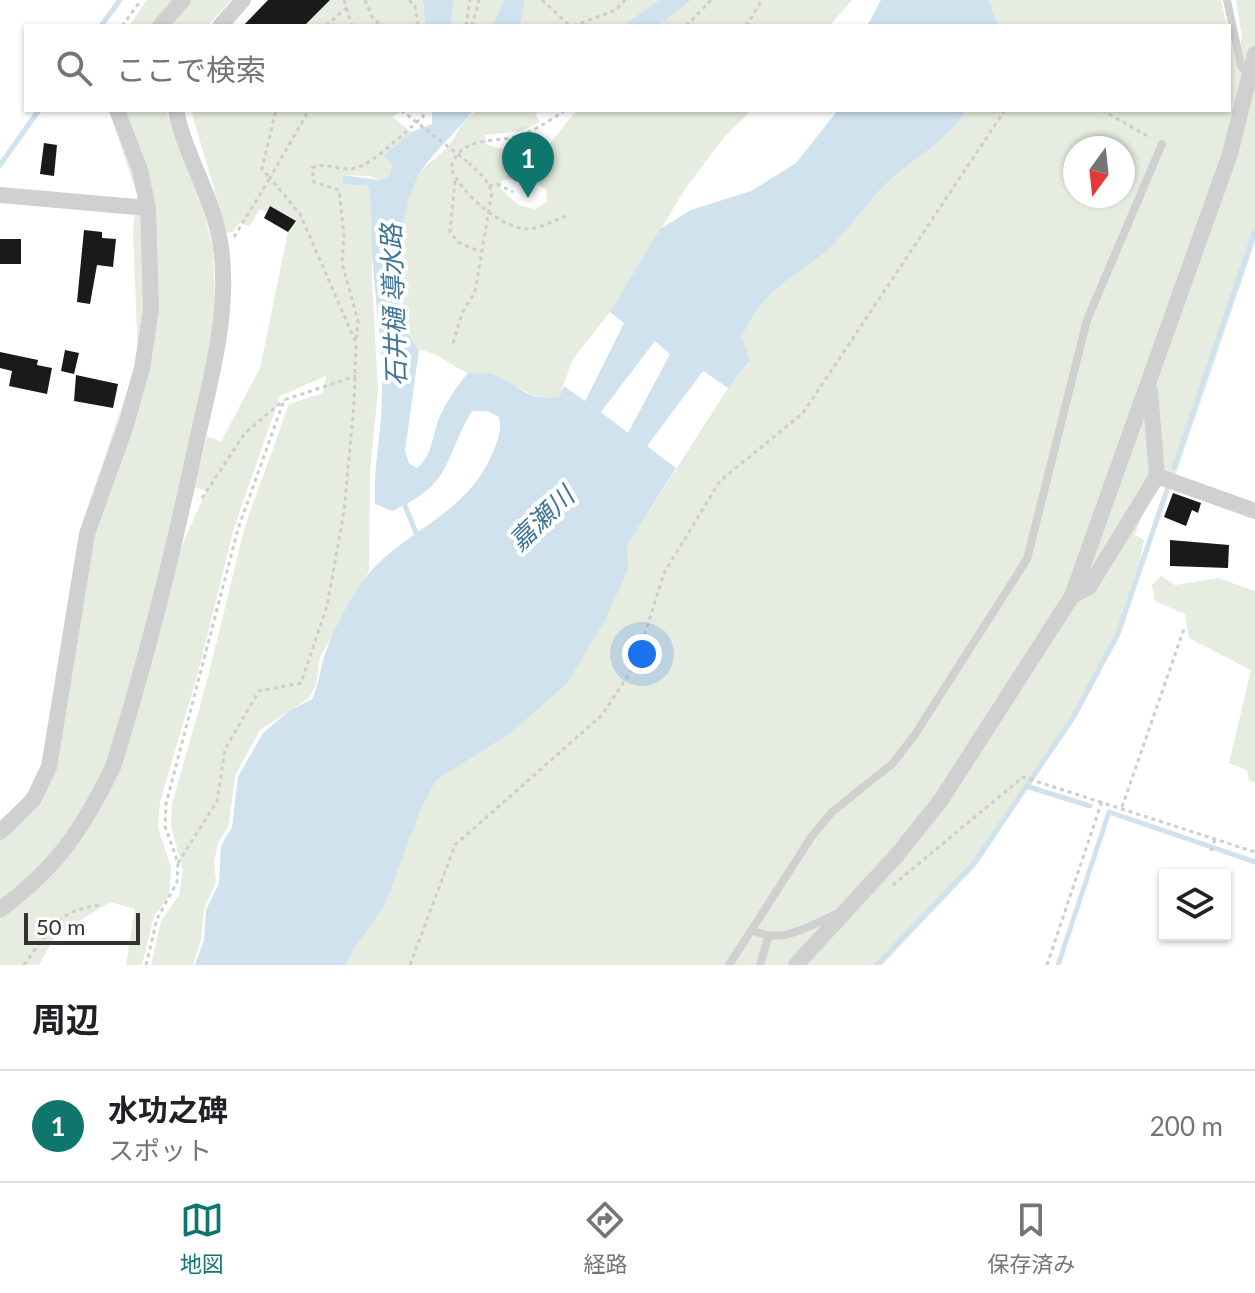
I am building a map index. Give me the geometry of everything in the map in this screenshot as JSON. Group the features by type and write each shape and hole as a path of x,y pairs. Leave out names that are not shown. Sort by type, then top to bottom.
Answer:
{"street":[{"path":"162,24 183,0"},
{"path":"222,24 243,0"},
{"path":"796,965 941,800 1072,596 1150,385 1230,154 1255,54"},
{"path":"0,832 33,800 49,767 87,534 126,425 147,342 151,310 148,208 140,170 118,112"},
{"path":"0,910 49,871 96,802 113,767 173,551 219,336 224,285 221,245 177,112"},
{"path":"0,195 148,208"},
{"path":"1072,596 1089,587 1157,476 1150,385"},
{"path":"1157,476 1255,511"}],"lane":[{"path":"1227,0 1241,66 1251,78"},
{"path":"729,965 832,812 892,764 914,736 1027,559 1087,320 1162,144"},
{"path":"752,930 768,938 786,935 849,908"},
{"path":"760,965 768,938"}],"path":[{"path":"123,24 141,0"},
{"path":"344,0 351,24"},
{"path":"365,0 373,19 379,24"},
{"path":"409,0 415,6 418,24"},
{"path":"466,24 470,0"},
{"path":"473,24 479,0"},
{"path":"542,0 570,24"},
{"path":"578,24 616,10 625,0"},
{"path":"688,24 711,0"},
{"path":"747,24 762,0"},
{"path":"328,24 346,8"},
{"path":"276,112 262,169 300,214 356,343"},
{"path":"221,245 238,234 308,112"},
{"path":"404,112 469,163 492,192 475,292 462,313 453,343"},
{"path":"178,863 217,801 225,749 259,691 301,683 327,606 344,512 358,321 342,263 344,236 339,190 314,182 312,168 320,164 344,170 360,167 423,117 424,112"},
{"path":"481,252 458,242 450,232 455,179 453,161 468,146 486,139 518,137 562,112"},
{"path":"410,965 455,845 602,715 635,665 664,573 720,481 803,413 1004,112"},
{"path":"1106,112 1162,144"},
{"path":"455,179 489,210 514,226 530,229 566,216"},
{"path":"489,186 497,184 513,192"},
{"path":"202,498 245,433 284,400 356,376"},
{"path":"146,965 157,919 177,882 178,863 165,826 166,804 238,529 284,400"},
{"path":"1122,807 1185,626"},
{"path":"891,886 1023,777 1037,779 1255,852"},
{"path":"1047,965 1102,801"},
{"path":"1211,851 1215,839"},
{"path":"24,965 53,924 80,907 103,905"}],"shaded area":[{"path":"147,0 231,0 209,24 130,24"},
{"path":"330,0 423,0 425,24 306,24"},
{"path":"454,0 504,0 494,24 451,24"},
{"path":"525,0 659,0 625,24 520,24"},
{"path":"691,0 852,0 831,24 661,24"},
{"path":"989,0 1221,0 1227,24 997,24"},
{"path":"1236,0 1255,0 1255,242 1176,474 1149,496 1135,535 1144,540 1134,594 1120,636 1076,717 976,866 882,965 302,965 386,781 627,546 728,388 750,362 742,337 766,299 830,248 881,189 950,131 965,112 1231,112 1231,41 1236,60 1242,37"},
{"path":"110,112 167,112 204,211 213,249 216,318 168,546 181,548 206,491 195,487 207,436 221,442 260,368 288,232 295,221 270,206 267,212 260,209 250,226 239,223 233,232 227,233 192,112 400,112 392,117 411,132 385,155 392,165 389,177 379,180 370,176 342,175 343,184 368,186 372,205 378,390 370,472 369,571 320,657 316,685 309,698 260,730 235,776 229,825 218,843 214,862 216,882 204,910 201,940 193,965 151,965 161,921 179,895 183,870 171,826 172,804 208,677 245,526 289,404 323,393 326,376 280,396 234,528 198,673 160,802 158,827 171,868 169,896 154,916 142,965 126,965 135,909 110,902 56,935 39,965 0,965 0,821 10,816 42,773 80,530 138,359 133,232 137,195"},
{"path":"476,112 538,112 535,114 540,122 521,131 485,135 487,145 524,154 542,153 575,112 750,112 726,135 687,186 610,312 573,359 559,396 533,395 495,376 463,371 419,350 410,334 400,289 400,236 404,211 419,174 450,144 465,121","holes":["529,178 546,190 547,202 535,209 518,205 500,188 503,180"]},
{"path":"1161,576 1175,585 1218,578 1255,591 1255,782 1249,781 1247,770 1229,763 1251,670 1189,638 1185,614 1155,601 1152,585"}],"water":[{"path":"423,0 454,0 451,24 425,24"},
{"path":"504,0 525,0 520,24 494,24"},
{"path":"659,0 691,0 661,24 625,24"},
{"path":"881,0 989,0 997,24 868,24"},
{"path":"432,112 472,112 417,178 400,242 398,266 402,313 419,350 405,451 409,463 417,468 429,451 443,410 468,373 494,375 538,397 559,396 564,386 585,401 624,323 610,312 660,229 691,210 751,191 796,163 836,112 965,112 950,131 881,189 830,248 786,281 757,309 742,337 750,361 728,388 703,371 647,446 676,468 627,546 628,569 606,618 567,683 512,732 436,780 420,810 385,905 351,952 346,965 195,965 204,940 206,910 219,883 221,846 232,827 238,777 263,733 289,711 312,699 331,639 363,581 396,548 467,493 481,474 498,439 499,417 487,411 472,411 437,481 412,501 392,511 375,504 382,388 371,203 368,186 343,184 342,175 379,180 389,177 392,165 384,155 411,132 432,124","holes":["655,341 670,354 628,433 601,412"]}],"building":[{"path":"268,0 330,0 306,24 245,24"},
{"path":"44,143 57,145 54,176 40,174"},
{"path":"270,206 296,221 288,232 264,218"},
{"path":"84,230 102,232 102,238 116,239 113,267 97,265 90,304 77,302"},
{"path":"0,239 21,239 21,264 0,264"},
{"path":"65,350 79,353 74,374 61,371"},
{"path":"0,352 38,360 37,365 52,368 47,394 9,386 12,371 0,368"},
{"path":"76,375 118,384 113,408 74,401"},
{"path":"1173,493 1201,503 1198,513 1192,510 1186,526 1164,517"},
{"path":"1170,540 1229,545 1228,568 1170,566"}],"waterway":[{"path":"102,24 120,0"},
{"path":"0,165 38,112"},
{"path":"1174,468 1255,231"},
{"path":"877,965 975,862 1074,716 1118,633 1167,490"},
{"path":"403,501 419,540"},
{"path":"1026,786 1090,806"},
{"path":"1058,965 1109,812 1255,862"}],"place":[{"name":"水功之碑","path":"528,198"}],"water label":[{"name":"石井樋 導水路","path":"393,305"},
{"name":"嘉瀬川","path":"541,518"}]}
